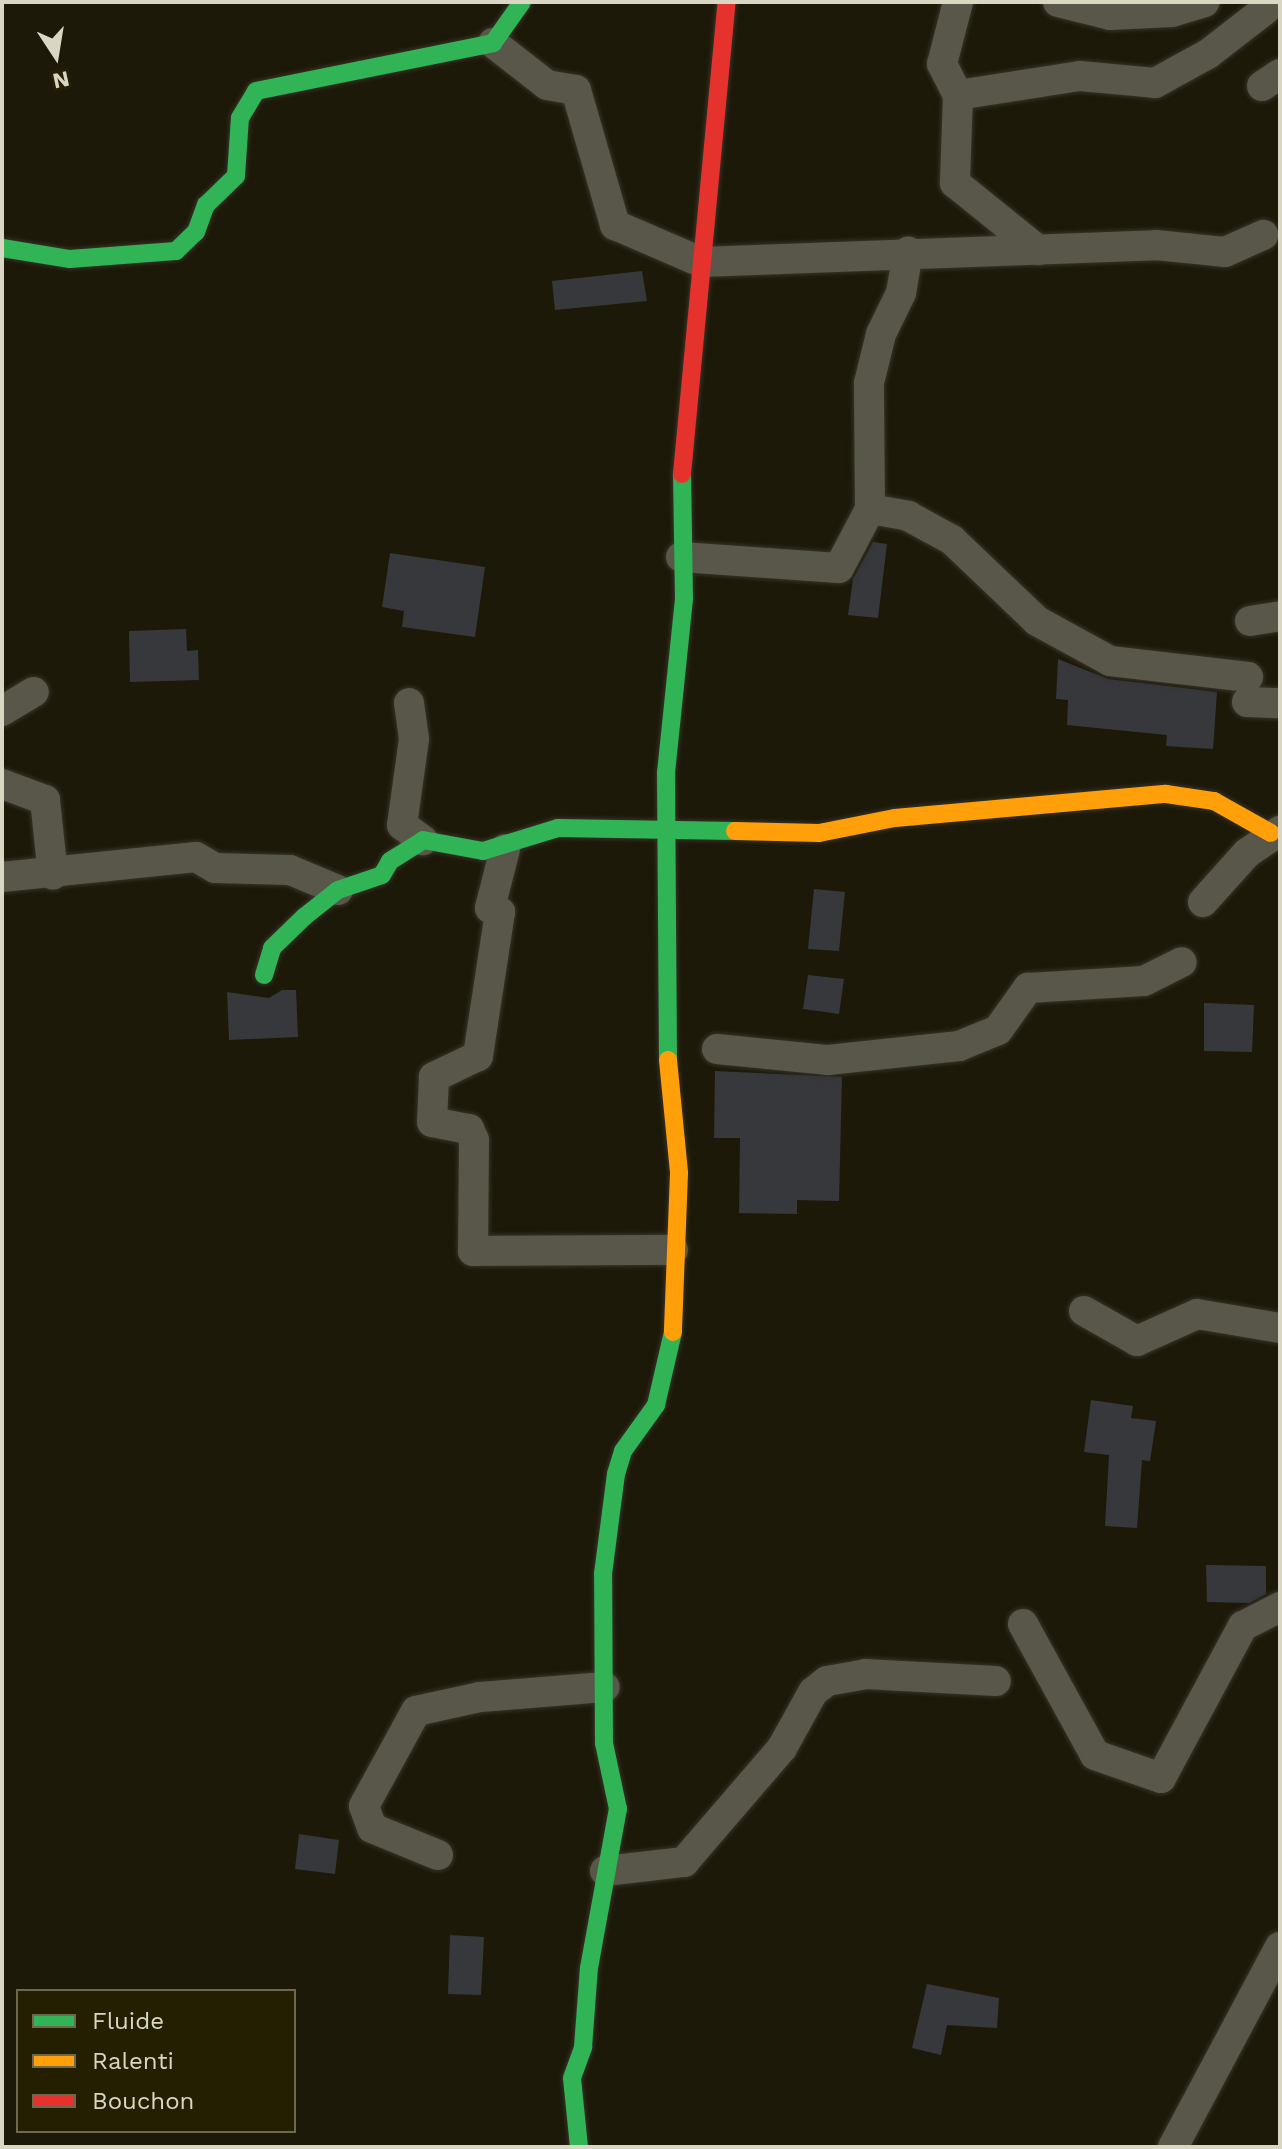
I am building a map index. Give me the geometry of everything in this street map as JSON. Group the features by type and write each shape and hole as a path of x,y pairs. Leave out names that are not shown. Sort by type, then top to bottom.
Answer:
{"street":[{"path":"2,248 70,259 176,251 196,232 206,205 236,176 240,118 256,91 493,43 522,2"},
{"path":"579,2147 572,2078 583,2047 605,1871 618,1809 604,1743 603,1574 616,1474 623,1451 656,1405 668,1371 679,1173 665,1035 664,830 684,599 681,486 727,2"},
{"path":"958,2 942,64 958,95 955,183 1038,250"},
{"path":"1058,2 1110,15 1172,12 1204,2"},
{"path":"958,95 1080,76 1155,83 1208,54 1265,10"},
{"path":"493,43 547,85 576,90 615,225 701,262 1156,245 1225,252 1263,235"},
{"path":"681,557 839,568 870,509 869,383 881,334 901,293 908,252"},
{"path":"870,509 908,516 952,540 1037,621 1110,661 1247,690 1280,703"},
{"path":"1250,621 1280,616"},
{"path":"2,711 34,692"},
{"path":"409,703 414,739 402,825 423,840 505,849"},
{"path":"2,784 45,800 53,875"},
{"path":"673,1250 473,1251 474,1140 469,1129 432,1122 434,1077 478,1056 500,912 490,908 505,849 523,836 558,828 819,833 895,818 1166,794 1214,801 1275,832 1203,902"},
{"path":"264,975 272,948 338,890 372,882 423,840"},
{"path":"2,877 53,875 196,857 215,868 290,870 338,890"},
{"path":"717,1049 828,1060 959,1046 998,1030 1028,988 1144,981 1182,962"},
{"path":"1084,1311 1137,1341 1197,1314 1280,1328"},
{"path":"1023,1624 1095,1755 1161,1778 1243,1626 1280,1607"},
{"path":"605,1871 684,1862 782,1748 813,1692 827,1681 865,1674 996,1681"},
{"path":"438,1855 372,1828 364,1806 416,1711 480,1697 605,1687"},
{"path":"1173,2147 1280,1947"}],"building":[{"path":"642,271 647,301 555,310 552,281"},
{"path":"873,542 887,544 878,618 848,615 853,579"},
{"path":"390,553 485,567 475,637 402,627 404,611 382,607"},
{"path":"186,629 187,651 198,650 199,680 130,682 129,631"},
{"path":"1058,659 1108,679 1217,692 1213,749 1166,746 1167,735 1067,725 1068,700 1056,699"},
{"path":"814,889 845,892 839,951 808,949"},
{"path":"808,975 844,979 839,1014 803,1009"},
{"path":"282,990 296,990 298,1037 229,1040 227,992 269,998"},
{"path":"1204,1003 1254,1005 1252,1052 1204,1051"},
{"path":"715,1071 842,1077 839,1201 797,1200 797,1214 739,1213 740,1138 714,1138"},
{"path":"1091,1400 1133,1406 1131,1418 1156,1421 1150,1461 1142,1460 1137,1528 1105,1526 1109,1455 1084,1452"},
{"path":"1206,1565 1266,1566 1266,1594 1249,1603 1207,1602"},
{"path":"299,1834 339,1840 335,1874 295,1869"},
{"path":"450,1935 484,1937 481,1995 448,1994"},
{"path":"927,1984 999,1998 997,2028 947,2025 941,2055 912,2048"}],"traffic: fast":[{"path":"2,248 70,259 176,251 196,232 206,205 236,176 240,118 256,91 493,43 522,2"},
{"path":"668,1060 666,773 684,599 682,474"},
{"path":"264,975 272,948 304,917 338,890 382,875 390,861 423,840 483,851 558,828 735,831"},
{"path":"579,2147 572,2078 583,2047 589,1968 618,1809 604,1743 603,1574 616,1474 623,1451 656,1405 673,1332"}],"traffic: slow":[{"path":"735,831 819,833 895,818 1166,794 1214,801 1271,833"},
{"path":"668,1060 679,1173 673,1332"}],"traffic: jam":[{"path":"682,474 727,2"}]}
